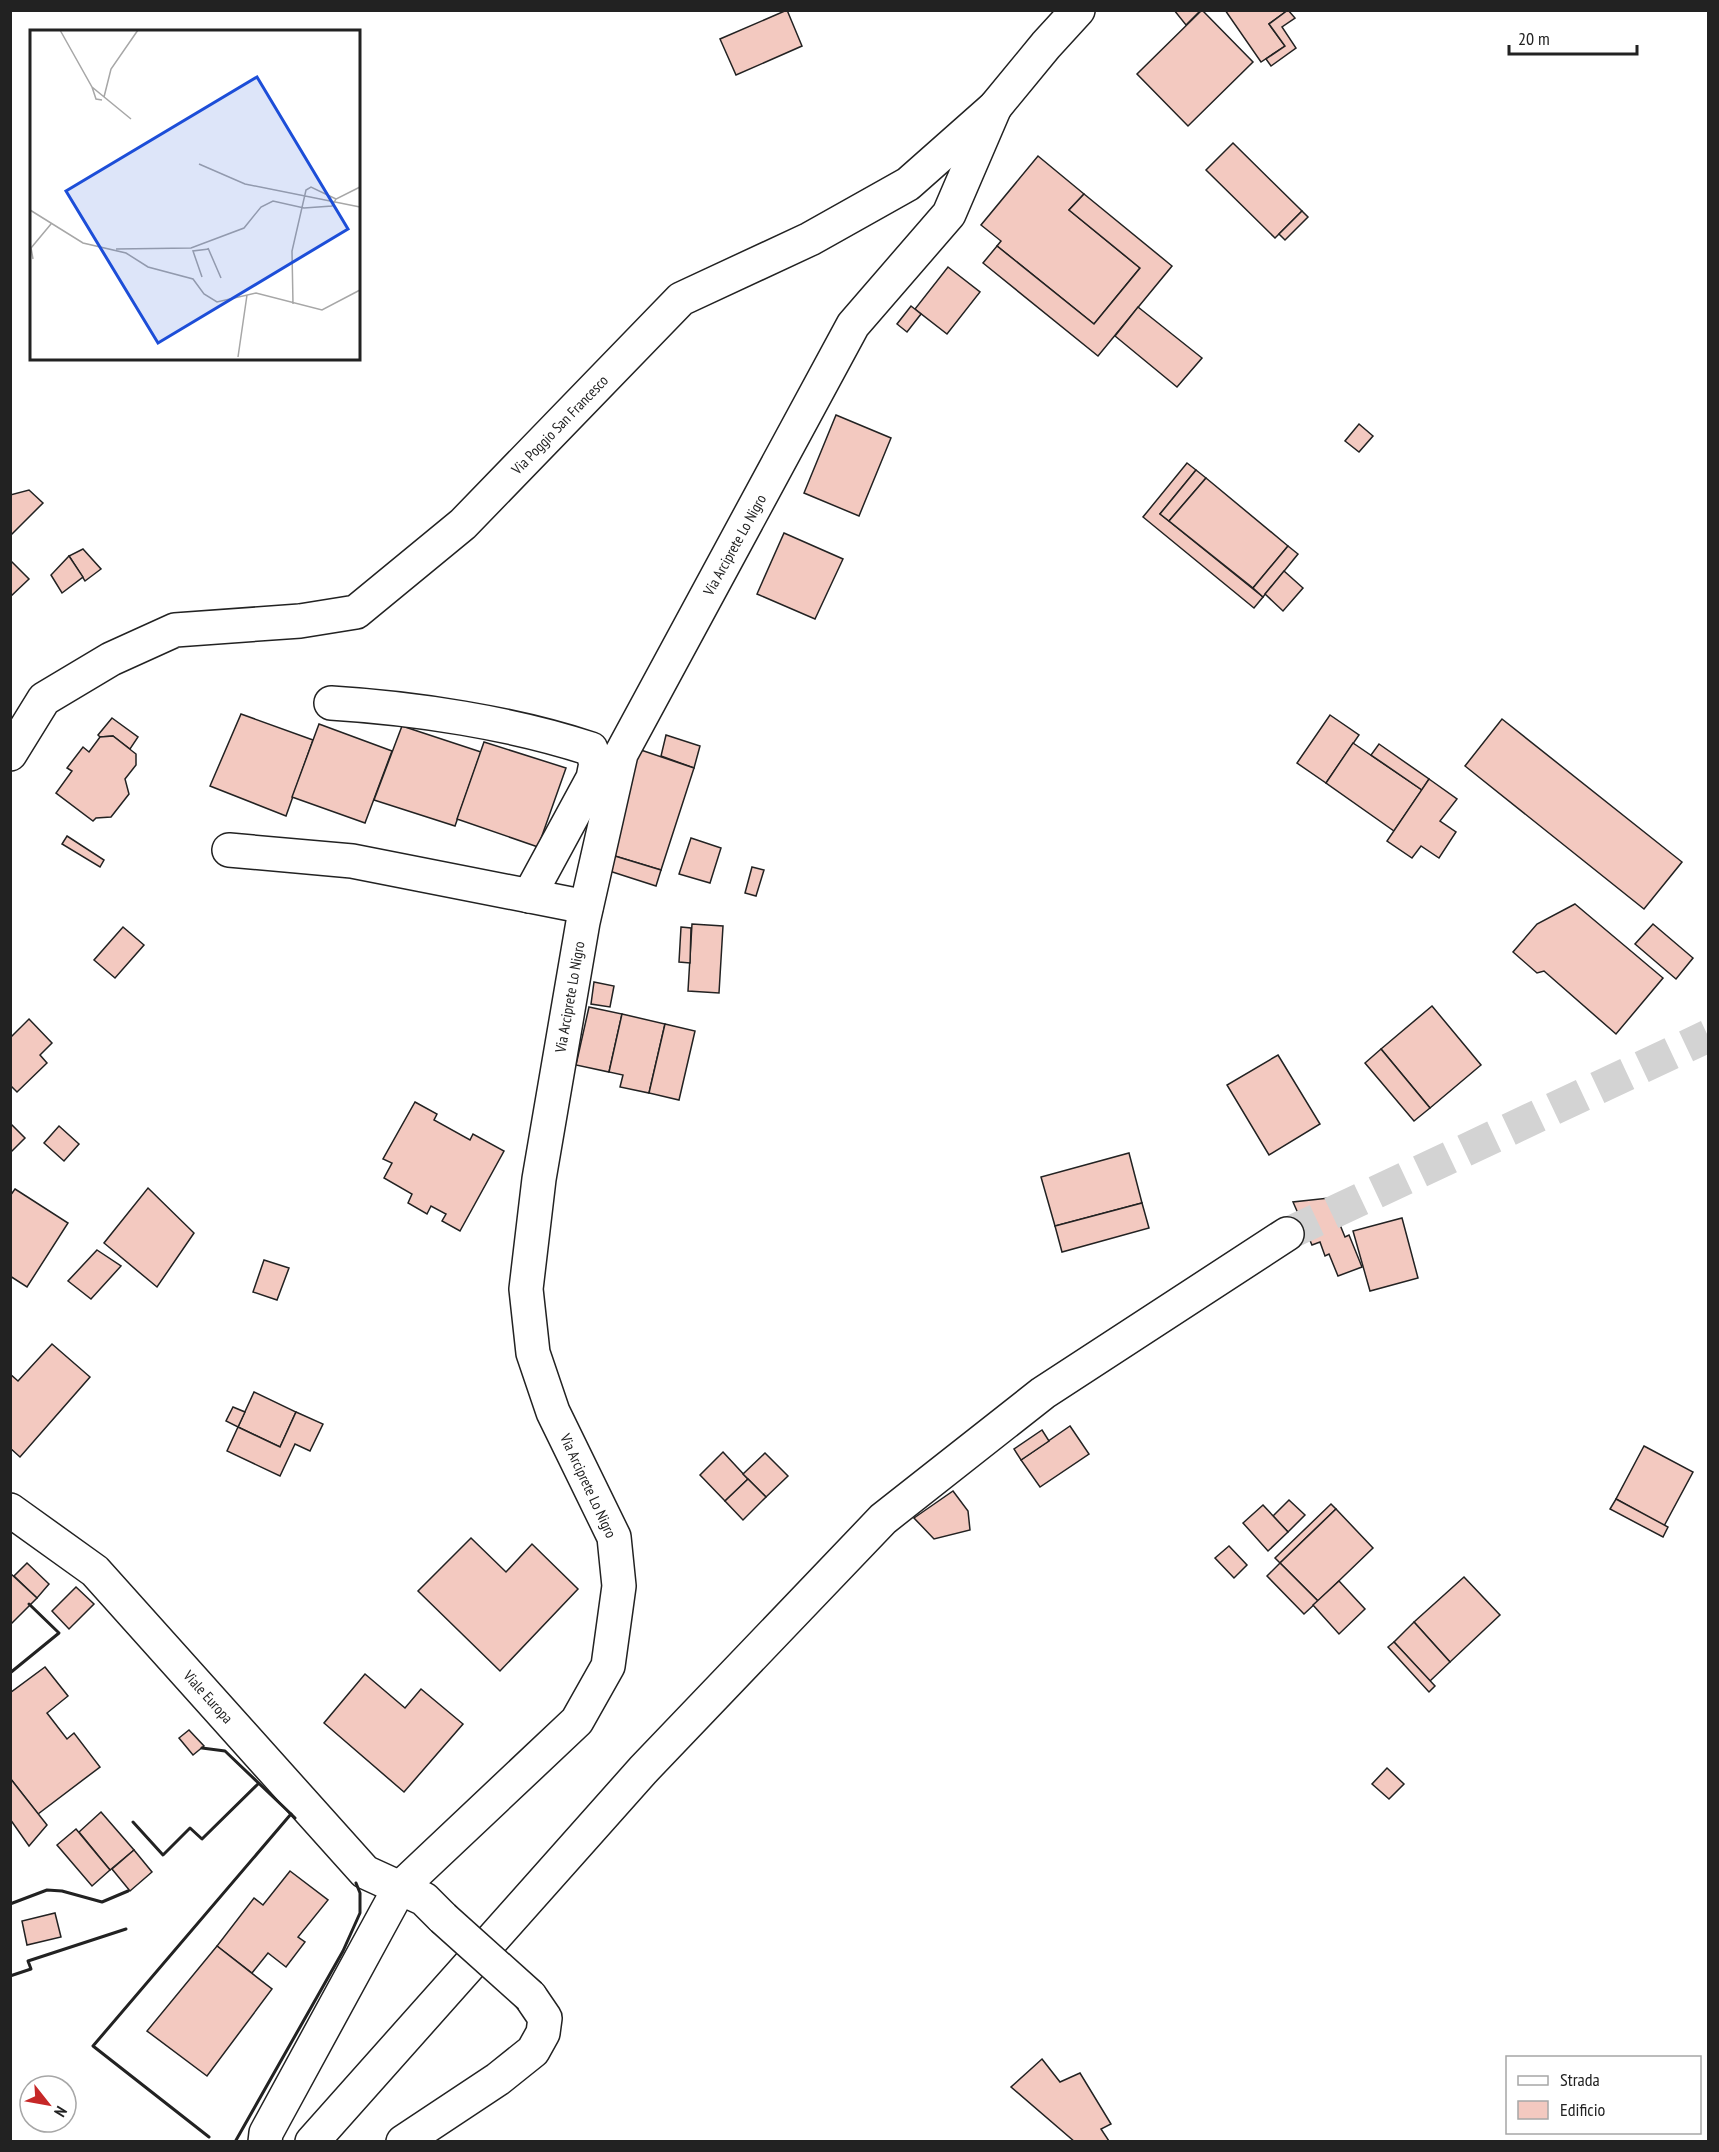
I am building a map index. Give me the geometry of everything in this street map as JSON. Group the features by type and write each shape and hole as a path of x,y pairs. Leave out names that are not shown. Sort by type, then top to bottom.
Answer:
{"street":[{"name":"Via Poggio San Francesco","path":"10,754 44,699 111,659 175,630 300,621 356,612 463,524 681,299 810,239 908,184 995,107 1078,10"},
{"name":"Via Arciprete Lo Nigro","path":"265,2142 266,2133 399,1889 577,1721 608,1666 620,1586 614,1536 553,1412 534,1353 526,1289 539,1179 586,907 621,754 853,325 949,214 995,107"},
{"path":"331,704 395,707 559,738 591,749 596,764 593,778 529,896"},
{"path":"229,850 352,861 586,907"},
{"path":"312,2142 643,1770 883,1519 1043,1394 1287,1234"},
{"name":"Viale Europa","path":"10,1510 95,1571 365,1872 424,1899 442,1918 530,1996 545,2018 543,2033 532,2051 498,2079 403,2142"}],"building":[{"path":"787,10 802,46 736,75 720,39"},
{"path":"1174,10 1201,10 1186,25"},
{"path":"1202,10 1253,62 1188,126 1137,74"},
{"path":"1225,10 1288,10 1269,24 1285,46 1261,62"},
{"path":"1288,10 1295,18 1282,27 1296,48 1271,66 1266,59 1285,46 1269,24"},
{"path":"1233,143 1302,211 1275,238 1206,170"},
{"path":"1038,156 1084,194 1069,210 1140,268 1094,324 997,246 1001,241 981,225"},
{"path":"1084,194 1172,266 1098,356 983,263 997,246 1094,324 1140,268 1069,210"},
{"path":"1302,211 1308,217 1285,240 1279,234"},
{"path":"948,267 980,292 947,334 915,309"},
{"path":"911,306 921,314 907,332 897,324"},
{"path":"1138,307 1202,358 1177,387 1115,336"},
{"path":"836,415 891,438 859,516 804,493"},
{"path":"1359,424 1373,436 1359,452 1345,441"},
{"path":"1187,463 1196,470 1160,514 1263,597 1254,608 1143,517"},
{"path":"1196,470 1206,478 1169,521 1160,514"},
{"path":"1206,478 1288,546 1253,588 1169,521"},
{"path":"29,490 43,503 10,536 10,495"},
{"path":"784,533 843,559 815,619 757,594"},
{"path":"1288,546 1298,554 1263,597 1253,588"},
{"path":"83,549 101,569 85,581 69,556"},
{"path":"69,556 83,577 62,593 51,575"},
{"path":"10,560 29,579 10,597"},
{"path":"1284,571 1303,588 1283,611 1265,594"},
{"path":"241,714 313,740 286,816 210,786"},
{"path":"1330,715 1359,735 1326,783 1297,763"},
{"path":"112,718 138,737 130,749 113,736 100,737 98,735"},
{"path":"1502,719 1682,862 1644,909 1465,766"},
{"path":"319,724 392,751 365,823 292,797"},
{"path":"402,726 481,752 455,826 374,800"},
{"path":"666,735 700,746 694,768 661,756"},
{"path":"113,736 136,754 136,765 125,779 129,794 111,817 96,818 93,821 56,793 72,771 67,768 83,747 89,752 100,737"},
{"path":"484,742 566,768 538,847 457,819"},
{"path":"1353,743 1422,790 1394,831 1326,783"},
{"path":"1379,744 1429,779 1422,790 1371,755"},
{"path":"638,749 694,768 661,870 605,853"},
{"path":"1429,779 1457,799 1440,821 1456,832 1439,858 1421,846 1412,858 1387,841"},
{"path":"67,836 104,860 100,867 62,844"},
{"path":"691,838 721,848 710,883 679,874"},
{"path":"605,853 661,870 656,886 600,868"},
{"path":"752,867 764,870 756,896 745,893"},
{"path":"1575,904 1663,978 1616,1034 1544,971 1537,973 1513,952 1537,924"},
{"path":"692,924 723,926 719,993 688,991"},
{"path":"1653,924 1693,958 1676,979 1635,944"},
{"path":"123,927 144,945 115,978 94,960"},
{"path":"681,927 691,928 690,963 679,962"},
{"path":"594,982 614,986 610,1007 591,1004"},
{"path":"1432,1006 1481,1065 1430,1108 1381,1049"},
{"path":"589,1007 622,1014 609,1072 576,1065"},
{"path":"622,1014 665,1024 649,1093 620,1087 623,1075 609,1072"},
{"path":"29,1019 52,1043 40,1055 47,1063 17,1092 10,1085 10,1038"},
{"path":"665,1024 695,1031 679,1100 649,1093"},
{"path":"1381,1049 1430,1108 1414,1121 1365,1063"},
{"path":"1278,1055 1320,1124 1269,1155 1227,1085"},
{"path":"415,1102 437,1114 434,1120 470,1140 473,1134 504,1151 460,1231 442,1221 446,1214 431,1206 427,1214 408,1203 412,1194 384,1178 392,1163 383,1159"},
{"path":"10,1123 25,1138 10,1153"},
{"path":"59,1126 79,1144 64,1161 44,1143"},
{"path":"1129,1153 1142,1203 1055,1226 1041,1177"},
{"path":"148,1188 194,1233 157,1287 104,1243"},
{"path":"15,1189 68,1223 27,1287 10,1276 10,1196"},
{"path":"1329,1198 1345,1237 1349,1235 1362,1267 1338,1276 1329,1254 1325,1256 1320,1242 1312,1245 1293,1202"},
{"path":"1142,1203 1149,1228 1062,1252 1055,1226"},
{"path":"1402,1218 1418,1278 1370,1291 1353,1231"},
{"path":"97,1250 121,1266 91,1299 68,1281"},
{"path":"264,1260 289,1268 277,1300 253,1292"},
{"path":"52,1344 90,1377 20,1457 10,1448 10,1374 18,1381"},
{"path":"254,1392 296,1412 280,1447 238,1427"},
{"path":"233,1407 245,1412 238,1427 226,1421"},
{"path":"296,1412 323,1424 310,1451 295,1444 280,1476 227,1451 238,1427 280,1447"},
{"path":"1070,1426 1089,1454 1040,1487 1021,1460"},
{"path":"1042,1430 1049,1441 1021,1460 1014,1449"},
{"path":"1644,1446 1693,1472 1664,1526 1616,1499"},
{"path":"723,1452 748,1479 725,1501 700,1475"},
{"path":"765,1453 788,1476 766,1497 743,1474"},
{"path":"748,1479 766,1497 743,1520 725,1501"},
{"path":"953,1491 968,1511 970,1530 934,1539 914,1518"},
{"path":"1616,1499 1668,1527 1663,1537 1610,1509"},
{"path":"1289,1500 1305,1515 1288,1532 1273,1516"},
{"path":"1331,1504 1336,1509 1280,1563 1275,1558"},
{"path":"1263,1505 1288,1532 1268,1551 1243,1523"},
{"path":"1336,1509 1373,1548 1318,1601 1280,1563"},
{"path":"471,1538 506,1572 532,1544 578,1589 500,1671 418,1591"},
{"path":"1229,1546 1247,1565 1234,1578 1215,1558"},
{"path":"27,1563 49,1584 37,1598 14,1576"},
{"path":"1280,1563 1318,1601 1304,1614 1267,1576"},
{"path":"10,1573 37,1598 10,1625"},
{"path":"1464,1577 1500,1615 1450,1662 1414,1622"},
{"path":"1339,1581 1365,1609 1339,1634 1313,1605"},
{"path":"76,1587 94,1604 69,1629 52,1611"},
{"path":"1414,1622 1450,1662 1430,1681 1394,1642"},
{"path":"1394,1642 1435,1686 1429,1692 1388,1647"},
{"path":"45,1667 68,1696 47,1713 67,1739 74,1733 100,1767 38,1814 10,1778 10,1693"},
{"path":"365,1674 405,1708 421,1689 463,1724 404,1792 324,1723"},
{"path":"189,1730 204,1746 193,1755 179,1738"},
{"path":"1387,1768 1404,1784 1389,1799 1372,1784"},
{"path":"10,1778 47,1825 29,1846 10,1819"},
{"path":"101,1812 134,1850 110,1870 79,1832"},
{"path":"76,1829 110,1870 92,1886 57,1845"},
{"path":"134,1850 152,1872 130,1891 112,1869"},
{"path":"290,1871 328,1900 298,1937 305,1942 286,1967 268,1953 252,1973 217,1946 254,1898 263,1905"},
{"path":"55,1913 61,1937 27,1945 22,1921"},
{"path":"217,1946 272,1989 207,2076 147,2031"},
{"path":"1042,2059 1060,2082 1080,2073 1111,2124 1101,2129 1109,2141 1075,2142 1011,2087"}],"tunnel":[{"path":"1287,1234 1708,1036"}],"wall":[{"path":"10,1673 59,1633 29,1604"},
{"path":"202,1748 225,1751 291,1814"},
{"path":"133,1822 163,1855 190,1828 202,1839 258,1784"},
{"path":"209,2137 93,2046 291,1814 295,1818"},
{"path":"235,2142 343,1951 360,1913 360,1893 356,1883"},
{"path":"10,1904 47,1890 62,1891 102,1902 128,1891"},
{"path":"10,1976 31,1969 28,1961 126,1929"}]}
